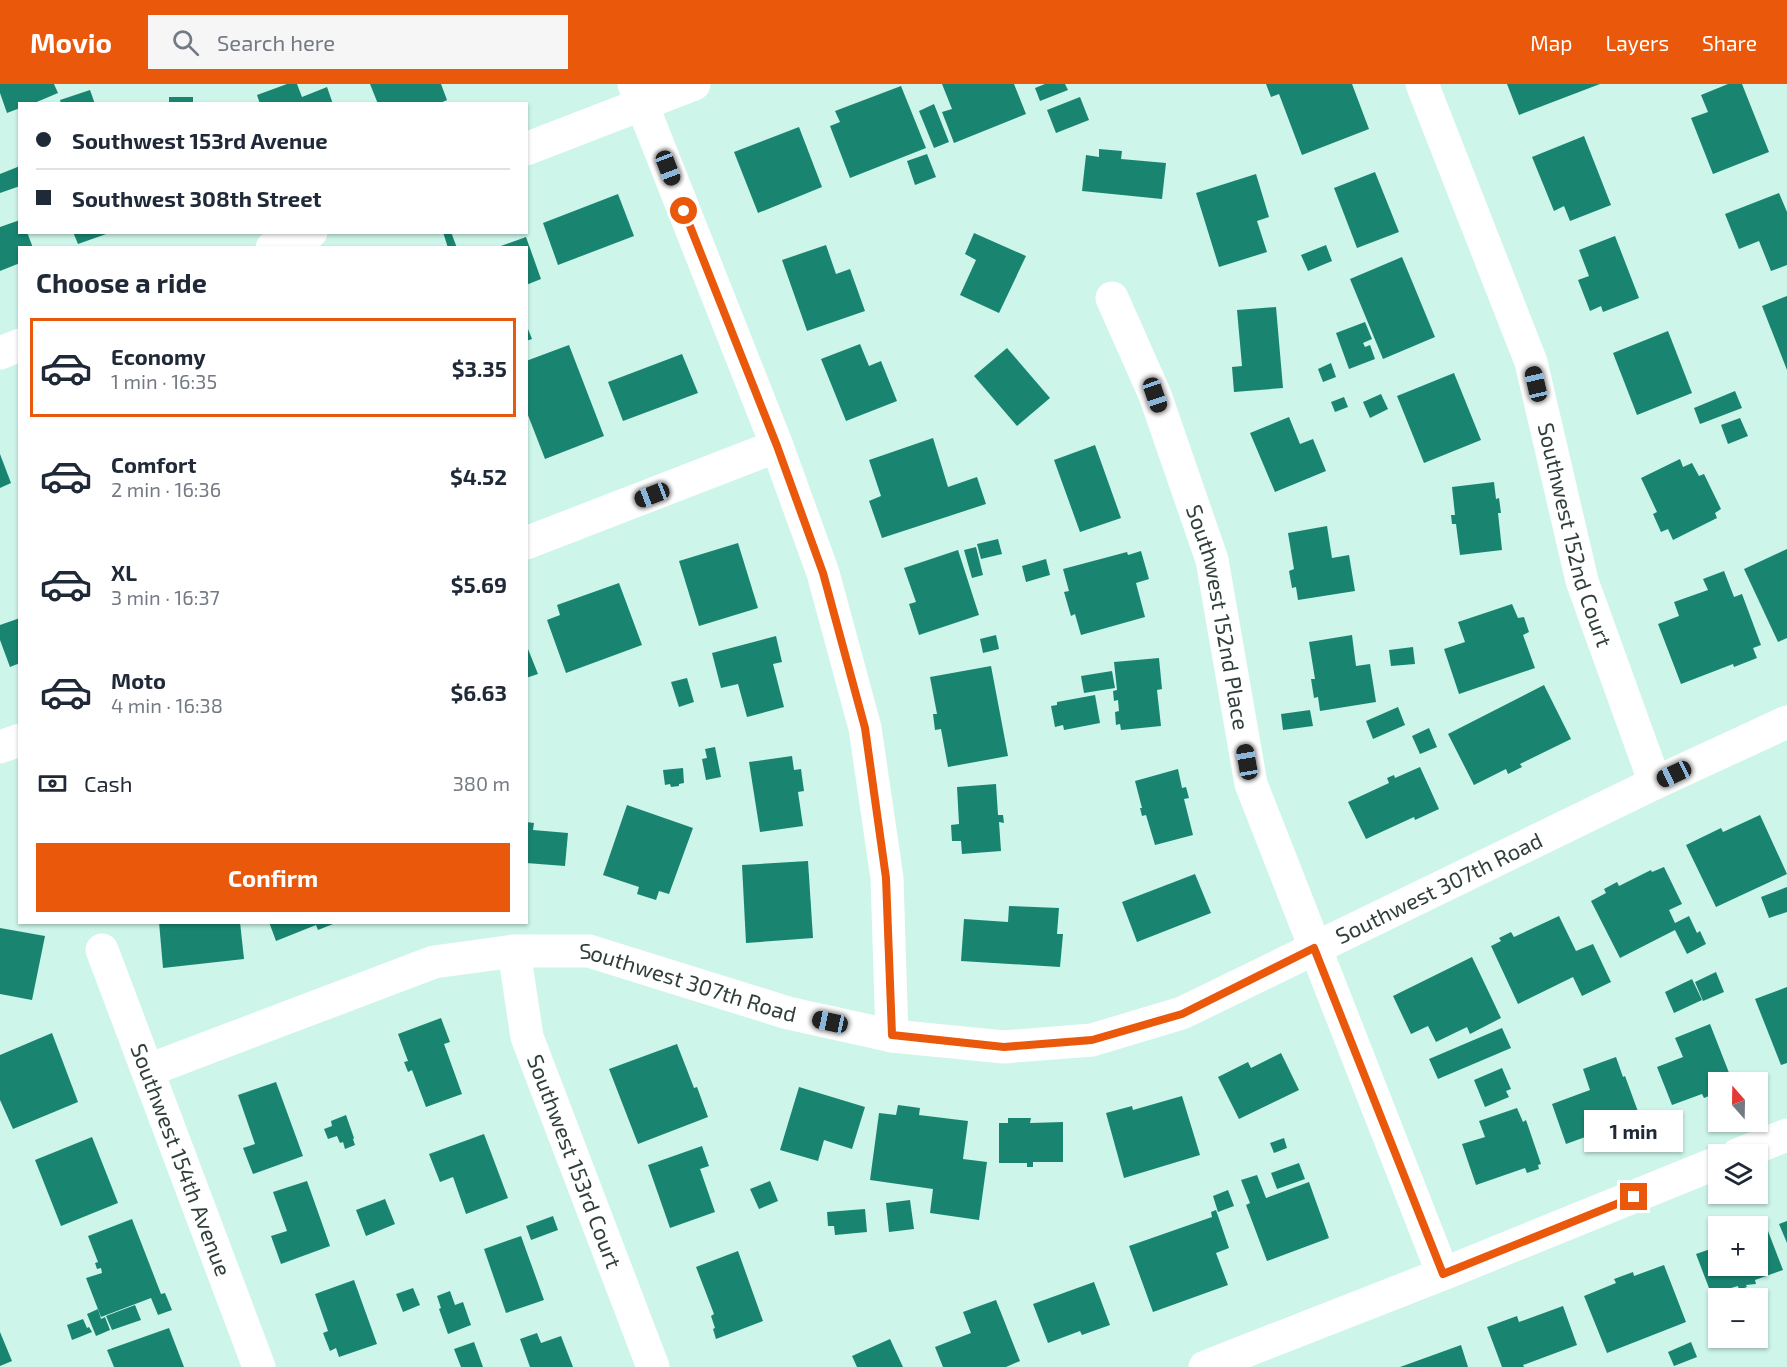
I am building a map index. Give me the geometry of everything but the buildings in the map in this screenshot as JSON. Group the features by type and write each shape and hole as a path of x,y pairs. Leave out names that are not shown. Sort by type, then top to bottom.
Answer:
{"street":[{"path":"528,148 638,94 694,84"},
{"name":"Southwest 152nd Court","path":"1422,84 1531,362 1582,581 1655,783"},
{"path":"638,94 777,446 823,573 865,728 886,878 892,1035"},
{"path":"277,246 306,234"},
{"name":"Southwest 152nd Place","path":"1112,298 1155,395 1212,560 1251,784 1443,1274"},
{"path":"0,353 18,346"},
{"path":"528,542 777,446"},
{"name":"Southwest 307th Road","path":"149,1070 434,962 514,951 589,951 788,1013 892,1035 1004,1047 1092,1040 1182,1014 1655,783 1787,722"},
{"path":"0,747 18,741"},
{"name":"Southwest 154th Avenue","path":"102,950 259,1367"},
{"name":"Southwest 153rd Court","path":"514,951 527,1037 653,1367"},
{"path":"1764,1144 1787,1135"},
{"path":"1205,1367 1708,1166"}],"route":[{"path":"684,211 777,446 823,573 865,728 886,878 892,1035 1004,1047 1092,1040 1182,1014 1314,948 1443,1274 1634,1197"}]}
